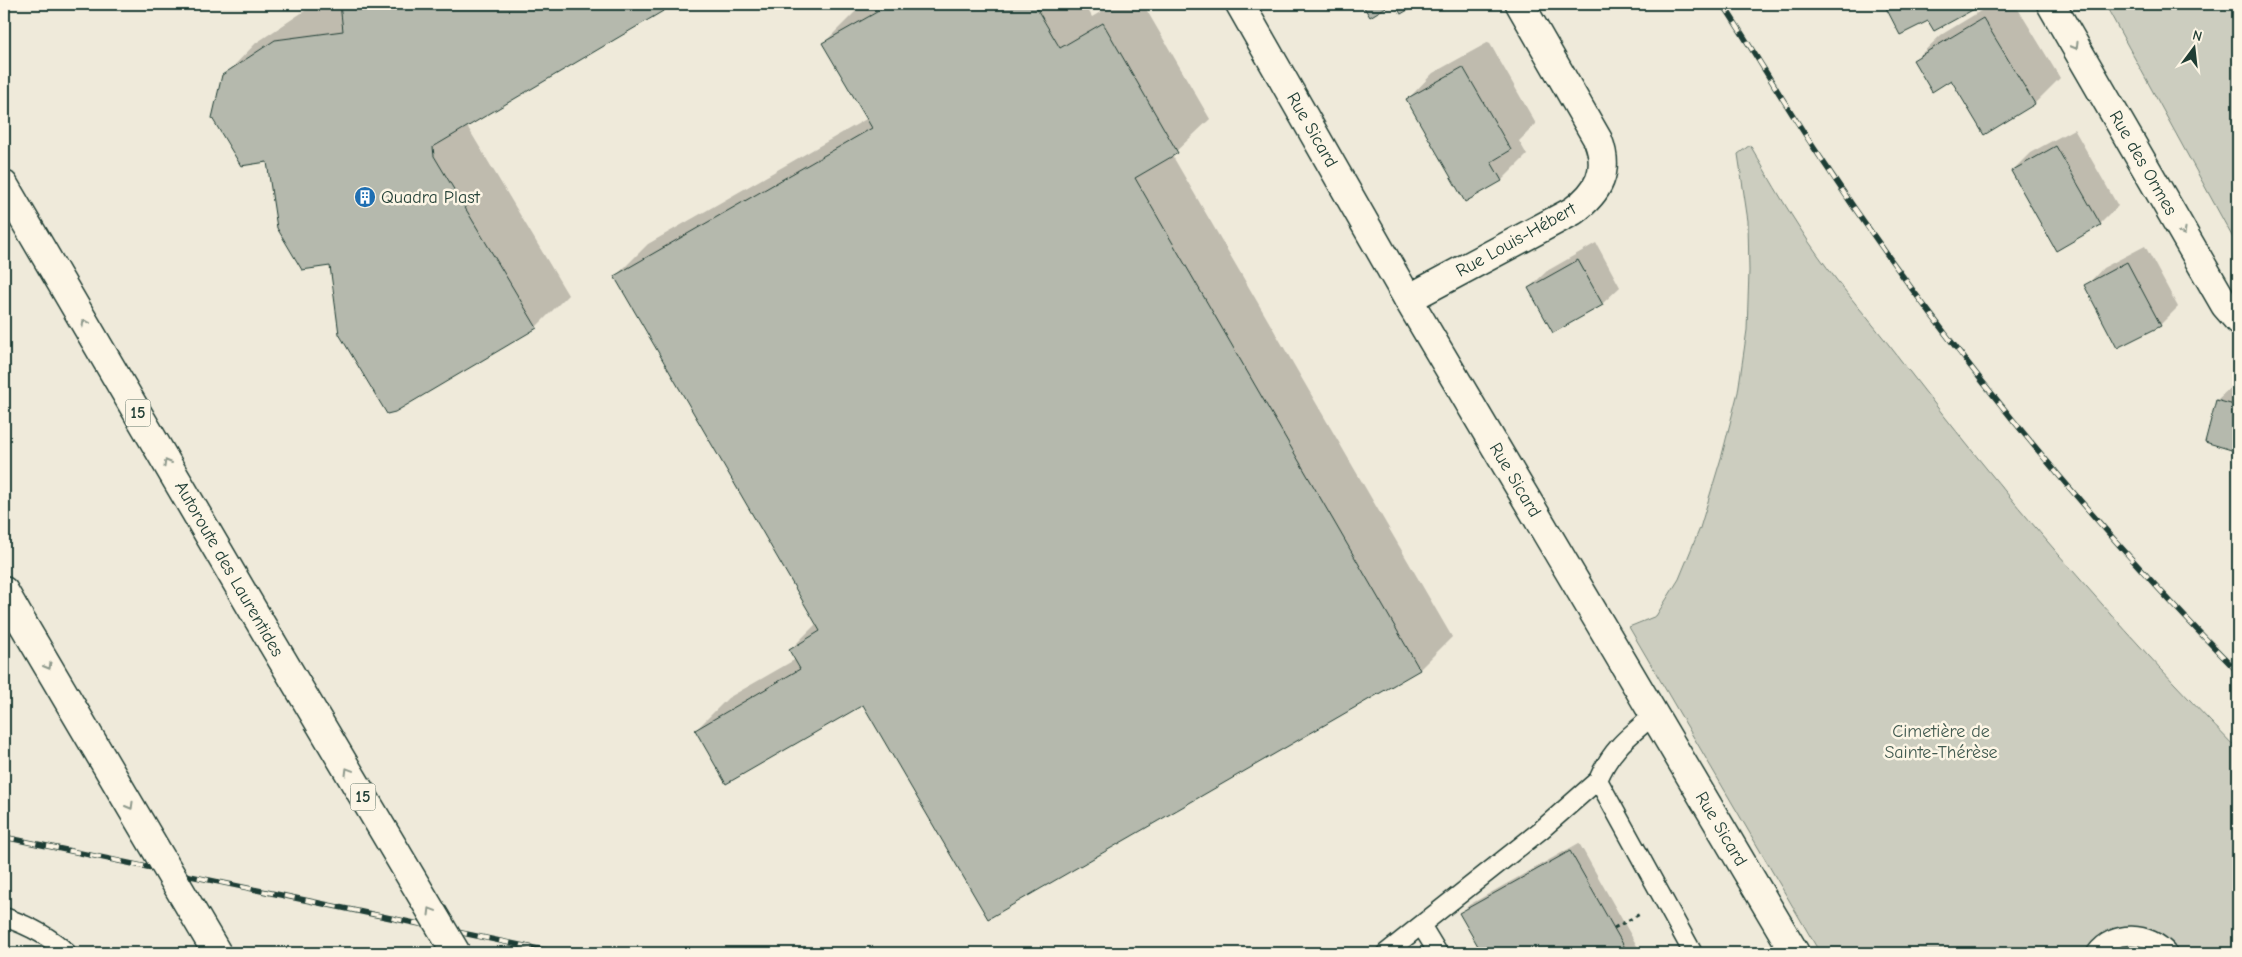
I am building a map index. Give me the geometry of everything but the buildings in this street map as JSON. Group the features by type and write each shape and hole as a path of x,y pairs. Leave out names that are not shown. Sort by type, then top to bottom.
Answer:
{"main road":[{"name":"Rue Sicard","path":"1240,4 1408,299 1795,953"},
{"name":"Rue Louis-Hébert","path":"1408,299 1573,211 1594,192 1602,175 1604,162 1598,140 1520,4"},
{"name":"Rue des Ormes","path":"2051,4 2225,305 2238,320"},
{"name":"Autoroute des Laurentides","path":"4,185 456,953"},
{"path":"4,591 217,953"}],"lane":[{"path":"1386,953 1541,830 1598,780 1609,757 1617,747 1654,715"},
{"path":"1598,780 1693,953"},
{"path":"4,917 21,923 44,935 67,953"},
{"path":"1421,925 1438,953"},
{"path":"2096,953 2108,940 2120,936 2133,936 2155,942 2168,953"}],"green space":[{"path":"2105,4 2238,4 2238,247"},
{"name":"Cimetière de Sainte-Thérèse","path":"1750,145 1791,215 1827,268 1977,457 2104,606 2238,750 2238,953 1820,953 1629,627 1656,616 1679,579 1700,528 1722,455 1738,392 1747,330 1749,271 1748,221 1738,154"}],"railway":[{"path":"1723,4 1804,133 1863,220 1962,356 2124,551 2238,672"},
{"path":"4,837 558,953"}],"place":[{"name":"Quadra Plast","path":"365,197"}]}
